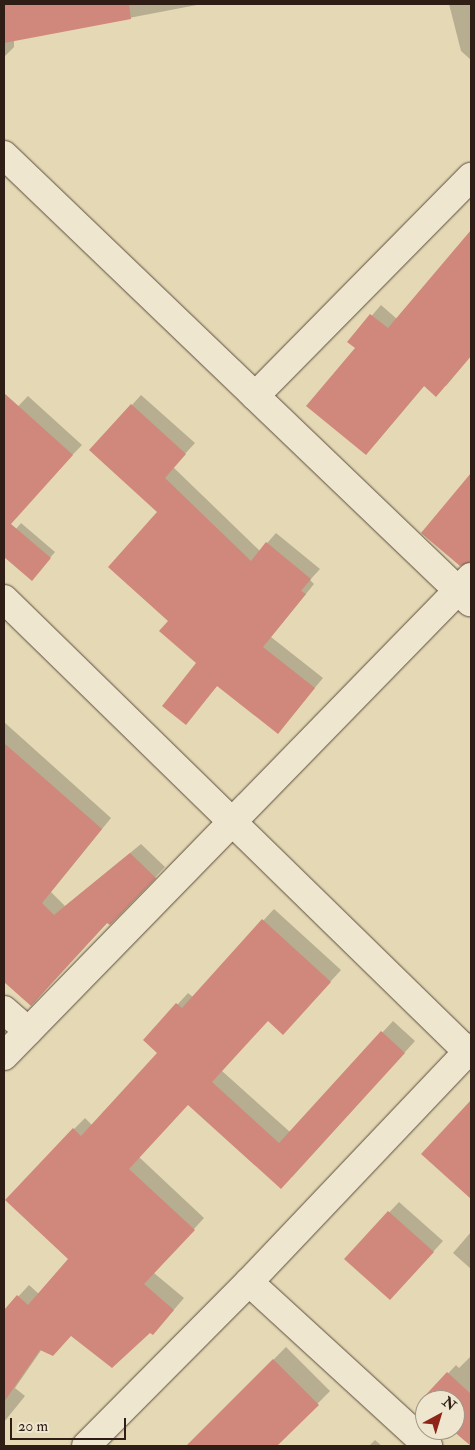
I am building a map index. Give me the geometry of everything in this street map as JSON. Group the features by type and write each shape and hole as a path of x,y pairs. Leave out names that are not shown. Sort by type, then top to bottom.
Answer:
{"street":[{"path":"4,155 255,396 467,590 232,822 4,1056"},
{"path":"255,396 471,177"},
{"path":"4,600 470,1052 249,1282 86,1446"},
{"path":"4,1010 28,1031"},
{"path":"249,1282 428,1446"}],"building":[{"path":"4,4 129,4 131,19 4,43"},
{"path":"471,230 471,356 436,397 424,386 366,455 306,406 355,348 347,342 370,314 388,328"},
{"path":"4,393 73,455 11,524 51,558 32,581 4,557"},
{"path":"131,404 186,454 165,478 251,561 266,542 311,579 301,591 306,594 263,647 315,688 278,734 217,686 186,725 162,706 196,663 159,631 168,621 108,567 157,512 89,450"},
{"path":"471,473 471,562 460,566 421,533"},
{"path":"4,743 102,829 42,903 54,915 130,853 156,878 110,925 107,923 31,1006 4,982"},
{"path":"262,919 331,982 283,1035 268,1021 212,1082 279,1143 381,1031 405,1053 281,1189 188,1105 129,1169 195,1230 144,1284 174,1310 153,1335 150,1333 112,1368 71,1336 53,1356 40,1350 4,1402 4,1310 17,1295 28,1305 68,1259 5,1200 73,1128 81,1136 157,1053 143,1040 176,1003 182,1008"},
{"path":"471,1100 471,1199 421,1154"},
{"path":"388,1211 434,1252 390,1300 344,1259"},
{"path":"273,1359 319,1405 277,1446 186,1446"},
{"path":"447,1372 471,1394 471,1446 464,1440 465,1390 430,1390"}]}
